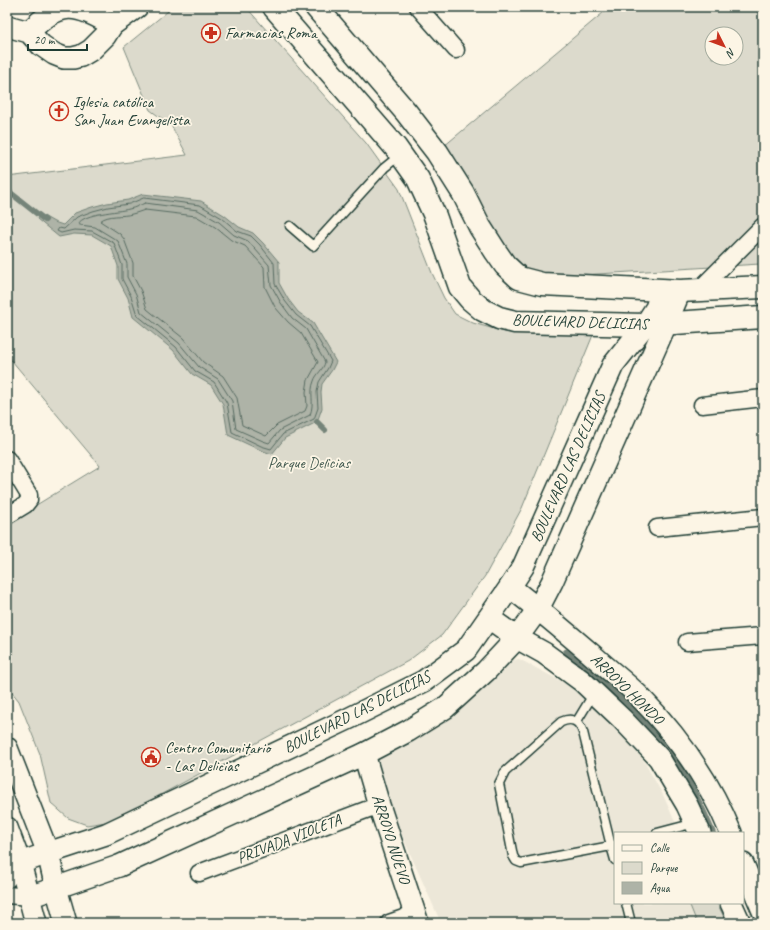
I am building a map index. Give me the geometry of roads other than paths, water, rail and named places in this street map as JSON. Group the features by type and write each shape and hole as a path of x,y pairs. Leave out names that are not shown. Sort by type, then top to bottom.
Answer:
{"main road":[{"name":"BOULEVARD DELICIAS","path":"274,7 401,155 418,179 435,216 460,286 470,299 483,310 499,318 515,322 645,325 763,317"},
{"path":"316,7 406,112 437,152 464,193 480,227 496,252 505,265 518,278 542,284 680,290 763,287"}],"street":[{"path":"29,32 43,17 66,8 75,7 90,12 112,25"},
{"path":"7,26 29,32 41,45 54,54 64,58 72,58 81,56 99,44 112,25 137,7"},
{"path":"418,7 456,50"},
{"path":"680,290 763,226"},
{"name":"BOULEVARD LAS DELICIAS","path":"28,897 119,866 364,754 408,731 445,708 486,671 517,638 538,608 552,582 680,290"},
{"name":"BOULEVARD LAS DELICIAS","path":"20,863 48,852 106,834 350,718 424,681 466,650 523,567 614,365 645,325 656,308 680,290"},
{"path":"702,405 763,398"},
{"path":"7,459 29,495 29,500 26,505 7,516"},
{"path":"657,528 763,517"},
{"name":"ARROYO HONDO","path":"510,587 538,608 637,694 672,732 699,770 724,816 731,832"},
{"name":"ARROYO HONDO","path":"489,618 517,638 544,653 582,681 622,719 659,758 687,805 698,828"},
{"path":"687,642 763,636"},
{"path":"7,748 48,852 66,923"},
{"name":"ARROYO NUEVO","path":"364,754 379,805 417,918"},
{"name":"PRIVADA VIOLETA","path":"199,873 379,805"},
{"path":"7,828 20,863 36,923"},
{"path":"7,880 20,863"},
{"path":"744,866 763,911"},
{"path":"7,895 28,897"},
{"path":"730,904 740,923"},
{"path":"389,923 417,918"}],"lane":[{"path":"290,226 313,246 384,168 401,155"},
{"path":"576,721 594,693"},
{"path":"572,719 576,721 581,726 583,732 613,845 521,863 516,861 513,856 499,784 501,776 561,722 572,719"},
{"path":"665,832 698,828"},
{"path":"626,904 631,923"}],"water":[{"path":"143,194 201,201 224,215 239,227 253,233 279,262 279,283 288,299 298,312 313,323 336,362 322,384 322,408 317,422 285,438 272,454 228,435 223,404 211,385 192,374 173,350 133,317 128,298 118,279 118,266 111,246 92,235 74,234 59,237 37,219 40,214 63,225 75,213 107,203 128,200"}],"waterway":[{"path":"7,190 45,220"},
{"path":"317,422 325,430"},
{"path":"566,652 629,705 655,734 667,749 688,781 713,832"}],"place":[{"name":"Farmacias Roma","path":"211,33"},
{"name":"Iglesia católica San Juan Evangelista","path":"59,111"},
{"name":"Centro Comunitario - Las Delicias","path":"151,757"}],"park label":[{"name":"Parque Delicias","path":"309,463"}]}
